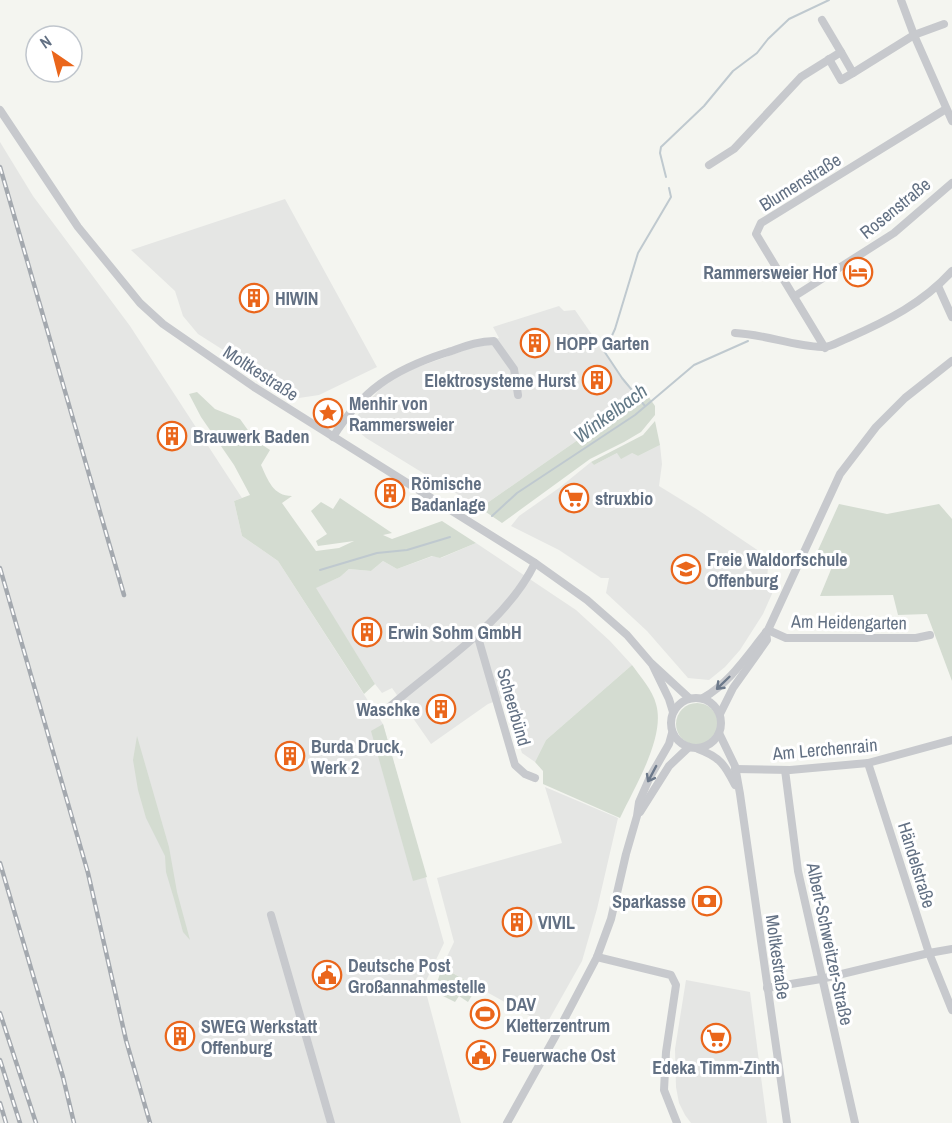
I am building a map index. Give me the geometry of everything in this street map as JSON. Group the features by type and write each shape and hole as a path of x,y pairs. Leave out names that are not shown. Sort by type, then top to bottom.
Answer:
{"street":[{"path":"902,0 914,35 952,121"},
{"path":"822,20 853,73"},
{"path":"829,59 841,80 914,35 944,24"},
{"path":"709,165 734,149 801,77 841,52"},
{"name":"Blumenstraße","path":"825,348 756,234 761,223 946,109"},
{"name":"Moltkestraße","path":"0,110 78,227 140,303 164,324 203,353 333,437 535,562 587,600 627,635 651,663 689,698"},
{"name":"Rosenstraße","path":"795,296 894,233 952,183"},
{"path":"735,333 753,334 825,348 892,317 927,297 952,271"},
{"path":"938,286 952,317"},
{"path":"333,437 361,399 394,373 426,359 480,341 494,342 514,369 518,395"},
{"path":"507,1123 597,957 610,919 639,802 669,744 673,712 680,703 689,698 703,698 715,692 737,671 767,631 840,474 883,420 917,387 952,361"},
{"path":"385,711 405,692 448,661 477,634 510,600 529,575 535,562"},
{"path":"720,714 733,688 767,640 767,631"},
{"name":"Am Heidengarten","path":"767,631 786,638 916,638 930,635"},
{"name":"Scheerbünd","path":"477,634 515,765 525,774 535,778"},
{"name":"Moltkestraße","path":"651,663 673,712"},
{"path":"637,816 669,766 693,748 710,744 719,733 720,714 712,703 703,698"},
{"name":"Moltkestraße","path":"719,733 735,769 740,795 787,1123"},
{"path":"672,734 679,742 693,748"},
{"name":"Am Lerchenrain","path":"735,769 785,770 868,763 952,740"},
{"name":"Moltkestraße","path":"693,748 714,755 727,770 740,795"},
{"name":"Händelstraße","path":"868,763 929,953 952,1010"},
{"name":"Albert-Schweitzer-Straße","path":"785,770 798,871 855,1123"},
{"path":"271,915 331,1123"},
{"path":"767,988 821,979 952,949"},
{"path":"597,957 671,975 676,984 666,1052 664,1090 677,1123"}],"shaded area":[{"path":"0,142 33,196 130,326 242,498 234,501 242,536 278,561 383,724 444,943 424,985 461,1123 0,1123"},
{"path":"285,199 377,367 319,395 299,398 198,334 183,316 175,291 131,250"},
{"path":"559,306 564,311 575,310 635,397 628,405 480,508 366,438 350,424 382,386 407,371 499,338 493,327"},
{"path":"642,387 655,406 655,415 641,432 590,459 502,523 480,508 628,405"},
{"path":"197,392 215,409 240,419 255,440 270,450 261,465 276,490 292,496 282,503 316,551 339,548 354,541 318,546 316,541 327,534 311,511 321,502 333,509 340,498 392,533 383,535 392,539 442,521 476,543 440,558 432,556 397,569 383,561 371,571 349,569 340,577 316,588 375,684 364,694 278,561 242,536 234,501 250,495 234,465 201,417 189,394"},
{"path":"655,421 660,445 638,456 632,453 621,459 617,453 594,465 591,462 643,435"},
{"name":"Freie Waldorfschule Offenburg","path":"660,445 662,464 659,486 769,558 767,578 775,587 763,614 740,650 709,680 688,678 647,631 606,593 609,578 601,578 559,550 511,526 519,516 591,462 594,465 617,453 632,453 638,456"},
{"path":"839,504 887,514 939,504 952,519 952,681 927,614 898,615 893,595 820,596 832,567 814,559"},
{"path":"476,543 576,610 632,665 546,740 535,762 522,753 504,698 488,704 431,744 392,688 382,693 375,684 315,588 340,577 349,569 371,571 383,561 397,569 433,556 441,558"},
{"path":"632,665 646,684 656,704 657,732 647,762 620,818 543,784 543,771 535,762 546,740"},
{"path":"697,703 712,709 718,724 712,739 697,745 682,739 676,724 682,709"},
{"path":"383,724 427,877 413,881 371,731"},
{"path":"137,736 169,847 177,892 190,940 183,932 166,872 165,856 146,818 138,790 133,760"},
{"path":"545,787 618,818 597,909 582,961 546,1025 442,967 454,942 437,878 562,843"},
{"path":"442,967 477,987 468,1002 459,996 455,1002 437,993 437,983"},
{"path":"686,980 750,992 767,1123 691,1123 685,1115 679,1103 676,1087 675,1049"}],"waterway":[{"path":"666,177 660,153 661,147 704,106 733,71 757,53 789,19 829,0"},
{"path":"609,342 638,253 671,197 669,188"},
{"name":"Winkelbach","path":"492,516 517,493 635,415 694,365 748,341"},
{"path":"604,351 645,406"},
{"name":"Winkelbach","path":"320,570 377,553 407,550 450,537"}],"railway":[{"path":"0,167 124,595"},
{"path":"0,568 88,873 126,1040 150,1123"},
{"path":"0,863 63,1077 74,1123"},
{"path":"0,1013 36,1123"},
{"path":"0,1060 20,1123"},
{"path":"0,1103 6,1123"}],"place":[{"name":"Rammersweier Hof","path":"858,272"},
{"name":"HIWIN","path":"254,298"},
{"name":"HOPP Garten","path":"535,343"},
{"name":"Elektrosysteme Hurst","path":"597,380"},
{"name":"Menhir von Rammersweier","path":"328,413"},
{"name":"Brauwerk Baden","path":"172,436"},
{"name":"Römische Badanlage","path":"390,493"},
{"name":"struxbio","path":"574,498"},
{"name":"Freie Waldorfschule Offenburg","path":"686,569"},
{"name":"Erwin Sohm GmbH","path":"367,632"},
{"name":"Waschke","path":"441,709"},
{"name":"Burda Druck, Werk 2","path":"290,756"},
{"name":"Sparkasse","path":"707,901"},
{"name":"VIVIL","path":"517,922"},
{"name":"Deutsche Post Großannahmestelle","path":"327,975"},
{"name":"DAV Kletterzentrum","path":"485,1014"},
{"name":"SWEG Werkstatt Offenburg","path":"180,1036"},
{"name":"Edeka Timm-Zinth","path":"716,1038"},
{"name":"Feuerwache Ost","path":"481,1055"}]}
